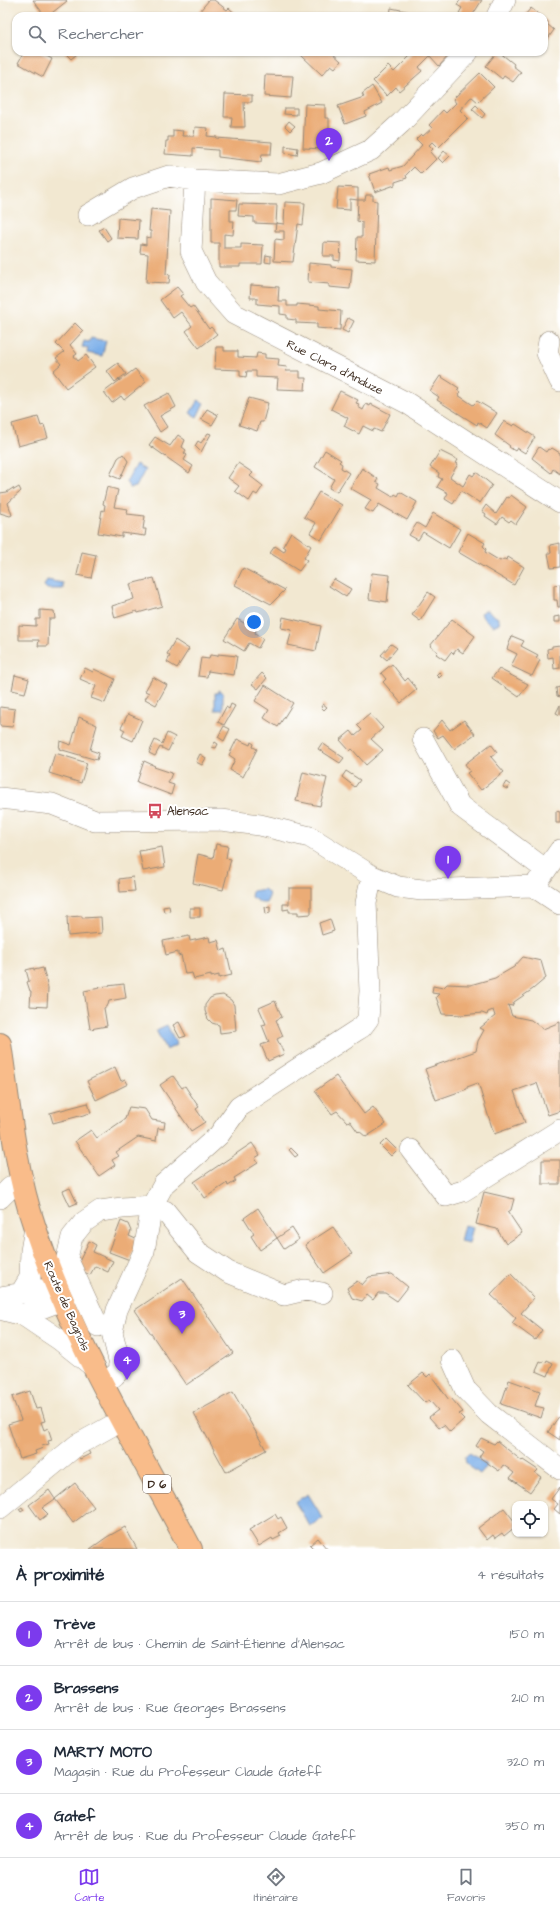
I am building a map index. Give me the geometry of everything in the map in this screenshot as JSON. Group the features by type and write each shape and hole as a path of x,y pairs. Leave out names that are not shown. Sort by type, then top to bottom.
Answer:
{"main road":[{"name":"Route de Bagnols","path":"0,1044 23,1180 35,1228 60,1294 122,1420 192,1549"}],"street":[{"path":"499,12 505,0"},
{"path":"88,215 132,188 169,176 195,180 278,184 321,173 371,150 401,123 464,56"},
{"name":"Rue Clara d'Anduze","path":"195,180 191,251 206,282 234,314 407,403 560,502"},
{"path":"549,341 547,353 560,381"},
{"path":"423,739 460,806 546,870"},
{"path":"0,798 52,804 95,821 221,820 260,825 310,837 372,876 398,887 422,890 533,886 560,904"},
{"path":"533,886 560,850"},
{"path":"12,1303 60,1340 100,1376 115,1375 121,1368 112,1332 118,1310 144,1251 152,1206 164,1184 219,1135 240,1107 362,1027 368,1019 370,991 366,903 372,876"},
{"path":"411,1150 446,1196 463,1191 560,1130"},
{"path":"0,1198 10,1188 23,1180"},
{"path":"98,1326 67,1258 72,1237 84,1222 100,1212 152,1206 165,1211 198,1252 228,1272 284,1295 305,1290 322,1293"},
{"path":"12,1303 30,1278 31,1251 35,1228"},
{"path":"12,1303 52,1304 60,1294"},
{"path":"452,1360 465,1390 489,1414 560,1469"},
{"path":"0,1508 77,1445 122,1420"}],"water":[{"path":"91,338 106,341 102,356 87,353 88,348 82,347 84,341 89,342"},
{"path":"198,400 204,403 197,417 190,413"},
{"path":"136,464 145,470 136,487 130,488 126,482"},
{"path":"47,580 63,583 63,589 47,589 44,586"},
{"path":"486,610 498,618 500,623 493,626 483,618 481,613"},
{"path":"218,690 223,693 223,710 215,710 215,693 218,693"},
{"path":"264,889 268,892 269,897 266,903 261,903 251,897 252,891"},
{"path":"167,1025 177,1045 166,1050 156,1030"},
{"path":"464,1225 473,1227 469,1243 460,1241"},
{"path":"470,1453 485,1464 486,1467 480,1474 466,1464 465,1456"},
{"path":"308,1494 323,1518 310,1526 295,1502"}],"building":[{"path":"33,0 67,1 53,12 42,12"},
{"path":"209,0 214,0 227,10 229,8 234,12 199,12"},
{"path":"460,0 482,0 474,12 460,12 462,8 457,5"},
{"path":"391,8 411,12 390,12"},
{"path":"531,8 536,12 528,12"},
{"path":"548,25 554,30 548,38"},
{"path":"22,56 46,56 52,59 43,77 18,63"},
{"path":"302,56 335,56 341,61 335,68 331,65 322,75"},
{"path":"410,56 430,56 419,67 422,71 399,91 396,87 387,96 373,81 388,66 394,72"},
{"path":"430,56 448,56 439,66"},
{"path":"494,56 504,56 521,72 513,82 504,76 502,79 486,66"},
{"path":"480,73 494,87 478,102 472,97 470,98 460,110 468,118 438,148 432,142 429,145 433,149 430,152 436,159 421,174 414,167 406,175 407,178 395,182 395,185 375,192 369,174 389,167 390,170 403,166 422,145 416,139 421,134 423,136 432,128 429,125 443,110 446,113 456,103 453,99"},
{"path":"265,75 293,76 291,98 264,96"},
{"path":"372,86 382,103 365,112 366,116 345,124 338,106 364,97 362,94"},
{"path":"225,94 252,95 252,102 244,102 245,127 231,127 232,117 224,117"},
{"path":"305,104 325,105 325,118 329,118 329,127 328,137 324,136 323,149 303,148"},
{"path":"476,105 485,114 482,118 472,109"},
{"path":"285,108 297,108 297,115 284,114"},
{"path":"289,121 295,126 290,131 285,126"},
{"path":"195,127 208,128 207,136 217,137 216,138 272,142 271,154 262,154 261,162 218,157 218,150 193,148 193,156 165,154 166,141 168,141 168,137 173,137 173,130 183,131 182,136 194,136"},
{"path":"285,146 298,148 297,155 285,153"},
{"path":"444,151 450,156 443,163 438,158"},
{"path":"338,187 358,188 358,200 350,199 350,210 336,209"},
{"path":"366,195 373,195 373,200 377,201 375,261 356,260 357,237 362,237 362,222 357,221 358,200 365,200"},
{"path":"211,198 237,200 236,210 230,210 230,221 234,221 233,235 224,234 224,248 241,248 241,244 263,245 262,264 240,264 240,267 219,267 219,243 211,243"},
{"path":"285,202 305,203 303,225 298,224 293,262 274,261 275,239 284,240 284,231 275,231 276,223 284,224"},
{"path":"239,204 277,205 276,224 254,223 254,217 238,216"},
{"path":"151,209 170,211 166,274 170,275 169,283 146,282 148,254 140,253 141,244 146,245 146,237 151,238 151,231 149,231"},
{"path":"118,218 139,220 138,239 117,238"},
{"path":"104,227 111,238 107,241 99,230"},
{"path":"324,242 341,243 340,261 334,260 334,256 323,256"},
{"path":"266,255 271,256 271,263 265,262"},
{"path":"309,263 352,269 350,289 329,287 329,284 308,282"},
{"path":"251,285 279,287 278,301 287,301 287,306 297,306 297,304 319,306 319,309 341,311 340,330 317,328 317,324 296,323 296,320 287,319 287,315 280,314 280,306 257,304 257,298 250,298"},
{"path":"177,287 183,294 180,296 190,308 193,306 209,329 211,327 217,334 199,348 186,331 192,326 181,312 173,318 160,300"},
{"path":"348,318 354,321 348,333 342,330"},
{"path":"75,323 83,331 70,345 77,354 74,356 78,361 86,355 95,367 66,388 53,371 61,364 56,358 64,352 56,344"},
{"path":"216,347 224,347 224,351 238,351 238,357 256,358 257,353 265,354 265,358 279,359 278,366 287,367 286,371 300,371 300,378 306,378 305,390 277,389 278,378 256,377 256,371 247,371 246,377 240,376 240,370 215,369"},
{"path":"118,363 126,374 115,382 107,371"},
{"path":"135,369 146,382 124,400 121,396 112,403 104,392"},
{"path":"440,376 459,388 457,390 460,392 458,395 473,405 477,401 497,413 487,428 478,422 477,425 437,400 439,397 430,391"},
{"path":"340,391 358,400 356,403 359,404 358,407 363,410 366,404 370,406 371,404 390,414 381,432 374,429 373,431 363,426 359,434 344,426 348,418 331,409"},
{"path":"169,393 176,407 160,416 167,427 160,432 144,406"},
{"path":"249,398 268,403 263,422 260,422 257,431 239,425"},
{"path":"207,409 218,415 212,425 201,419"},
{"path":"38,417 41,426 44,425 48,438 18,446 12,424"},
{"path":"504,421 513,426 515,424 535,437 525,453 517,448 515,451 495,435"},
{"path":"208,433 211,434 201,452 195,446 198,441 201,443"},
{"path":"178,435 185,440 182,447 186,450 184,453 187,455 184,460 193,466 189,473 149,445 155,437 170,446"},
{"path":"539,447 546,452 548,449 550,450 552,448 560,453 560,474 553,469 551,473 532,458"},
{"path":"325,450 341,460 339,462 342,464 341,468 349,473 337,492 329,488 334,479 315,467"},
{"path":"440,451 458,460 456,463 458,464 450,477 463,486 470,474 473,476 476,472 492,485 480,503 461,491 453,504 445,499 448,493 437,487 442,479 438,477 439,473 430,467"},
{"path":"123,454 128,461 120,479 110,475 118,458"},
{"path":"238,463 253,473 250,476 263,486 257,495 254,493 249,501 235,491 239,486 228,478"},
{"path":"362,468 378,479 376,482 380,484 378,488 393,497 395,494 398,496 400,492 417,502 407,520 379,504 373,513 365,509 371,500 350,488"},
{"path":"19,487 21,491 8,503 12,515 10,516 0,513 0,493 7,492 13,488 14,490"},
{"path":"107,487 118,490 114,507 128,509 127,514 145,516 143,529 146,529 145,536 122,533 122,537 98,533 102,510 104,511 105,505 103,504"},
{"path":"319,492 342,505 321,540 310,533 316,523 304,517"},
{"path":"511,495 527,507 516,524 511,520 509,522 502,517 497,524 485,516 486,514 482,511 486,505 496,514 507,497 509,498"},
{"path":"433,513 460,529 449,548 423,532 418,540 409,535 417,523 425,528"},
{"path":"291,532 311,546 304,558 307,560 299,571 270,553 275,546 284,552 286,548 283,546"},
{"path":"468,533 485,543 483,546 486,549 485,552 500,561 504,559 507,560 508,557 524,567 514,585 458,552"},
{"path":"560,543 560,567 551,568 548,553 551,553 550,545"},
{"path":"82,552 96,555 91,578 77,575"},
{"path":"243,568 285,590 271,604 235,585"},
{"path":"372,573 390,575 387,602 369,599"},
{"path":"154,578 162,606 138,613 137,611 115,618 112,606 134,599 130,584"},
{"path":"334,579 351,589 346,597 329,586"},
{"path":"560,584 560,607 558,607 557,600 554,600 554,585"},
{"path":"428,592 435,597 420,621 412,615"},
{"path":"40,610 54,611 55,619 49,619 48,646 38,646 39,640 19,640 19,625 36,626 36,619 40,619"},
{"path":"560,616 560,622 554,622 554,617"},
{"path":"283,617 321,626 316,651 288,645 292,630 281,628"},
{"path":"237,619 256,630 255,633 263,639 258,648 249,643 244,651 224,639"},
{"path":"452,619 475,636 463,653 457,649 453,654 451,652 445,660 436,654 438,652 430,646"},
{"path":"512,636 524,641 521,646 538,655 536,658 540,660 532,676 511,666 517,654 507,649"},
{"path":"175,640 189,649 177,668 167,662 170,656 167,654"},
{"path":"391,644 397,648 387,660 381,655"},
{"path":"560,645 560,668 554,669 553,657 548,658 547,649 552,648 552,646"},
{"path":"218,654 237,656 234,675 208,671 207,677 198,676 201,658 209,659 210,655 218,656"},
{"path":"392,664 405,681 408,678 417,689 401,703 383,682 386,679 381,673"},
{"path":"85,668 93,672 94,669 115,679 105,703 91,698 96,686 80,679"},
{"path":"499,669 528,684 519,697 492,678"},
{"path":"439,672 442,675 439,678 436,675"},
{"path":"262,673 267,678 258,689 252,684"},
{"path":"15,675 29,679 25,693 12,690"},
{"path":"153,677 167,685 156,705 145,699 149,693 145,691"},
{"path":"265,685 293,703 278,727 264,718 269,710 255,701"},
{"path":"560,687 560,697 557,696 556,688"},
{"path":"231,704 235,706 224,725 218,722 226,707 229,709"},
{"path":"323,704 327,707 324,710 321,707"},
{"path":"560,705 560,715 556,713"},
{"path":"0,707 15,709 13,727 0,726"},
{"path":"128,714 142,720 133,741 122,736 125,730 121,728"},
{"path":"370,714 383,728 371,739 383,750 366,765 352,749 350,751 340,740 351,731 355,736 362,730 357,725"},
{"path":"79,717 97,725 90,750 99,753 97,760 59,749 60,741 71,745"},
{"path":"442,720 450,730 464,720 475,734 454,749 443,735 438,738 433,731"},
{"path":"224,726 230,729 224,741 218,737"},
{"path":"167,733 175,737 168,751 160,747 155,756 149,753 155,740 162,744"},
{"path":"237,739 250,745 251,742 254,744 253,747 257,749 243,777 230,770 235,759 229,755"},
{"path":"215,742 218,744 216,748 212,747"},
{"path":"322,743 344,758 340,763 318,749"},
{"path":"491,744 497,752 491,757 504,772 481,790 467,773 470,771 465,764"},
{"path":"55,753 87,763 81,783 49,773"},
{"path":"200,754 206,758 202,765 196,762"},
{"path":"144,761 155,766 154,767 172,773 168,783 174,785 171,795 137,782"},
{"path":"346,771 360,780 355,787 342,777"},
{"path":"303,772 327,778 320,806 296,801"},
{"path":"506,782 510,785 507,789 503,787"},
{"path":"556,811 560,812 560,823 556,823"},
{"path":"216,844 228,846 226,858 231,859 223,890 193,883 198,854 213,858"},
{"path":"162,847 165,867 143,871 139,851"},
{"path":"133,877 135,891 120,892 119,879"},
{"path":"289,888 311,888 311,914 298,915 298,912 289,912 289,909 283,910 283,904 289,904"},
{"path":"169,906 170,911 164,912 163,907"},
{"path":"270,906 270,913 266,914 265,907"},
{"path":"190,908 200,908 200,917 190,917"},
{"path":"82,916 82,918 101,917 102,933 68,936 67,917"},
{"path":"330,919 334,931 322,935 319,923"},
{"path":"189,936 190,941 209,937 210,942 218,940 221,951 226,949 232,975 219,978 219,975 211,977 211,975 194,979 192,973 185,974 181,955 178,956 178,952 166,955 163,941"},
{"path":"523,957 541,961 546,978 514,1002 512,1006 508,1005 512,1016 531,1020 543,1029 560,1022 560,1111 548,1115 537,1083 514,1091 525,1123 494,1134 478,1083 467,1087 467,1089 436,1100 425,1069 476,1051 478,1041 484,1030 480,1028 495,1016 493,1010 488,1012 487,1015 482,1013 462,1015 442,1014 436,997 439,994 432,993 433,986 443,988 447,984 470,985 495,978 514,967"},
{"path":"34,968 34,970 43,968 48,988 47,1007 30,1006 31,991 27,982 29,981 26,970"},
{"path":"124,984 126,998 109,1001 108,1005 104,1008 107,1026 90,1029 84,991 100,988 99,987"},
{"path":"223,995 231,1000 234,1005 236,1031 220,1033 219,1025 212,1023 208,1019 205,1011 205,1005 210,998"},
{"path":"275,1001 282,1017 276,1020 283,1036 277,1039 284,1054 268,1061 261,1045 269,1042 262,1025 266,1024 259,1008"},
{"path":"179,1022 186,1036 180,1038 173,1025"},
{"path":"115,1067 121,1081 125,1079 128,1084 96,1100 87,1081"},
{"path":"173,1076 182,1088 185,1086 199,1107 196,1109 205,1122 191,1131 160,1085"},
{"path":"336,1076 364,1114 373,1107 386,1124 366,1137 359,1131 358,1132 350,1121 347,1122 337,1111 332,1114 315,1091"},
{"path":"88,1103 91,1113 53,1123 50,1113"},
{"path":"129,1107 145,1109 152,1120 165,1122 164,1129 158,1128 156,1141 138,1137 116,1152 119,1156 112,1160 115,1165 99,1176 75,1141 91,1130 97,1138 125,1119"},
{"path":"386,1139 397,1150 391,1156 380,1145"},
{"path":"252,1143 260,1155 255,1158 258,1163 234,1178 236,1181 228,1186 227,1183 205,1198 194,1182"},
{"path":"291,1148 298,1155 295,1157 289,1150"},
{"path":"542,1160 560,1160 560,1184 542,1184"},
{"path":"70,1188 77,1203 70,1206 63,1191"},
{"path":"484,1192 514,1199 511,1210 508,1212 522,1233 506,1244 497,1229 476,1224"},
{"path":"258,1208 277,1238 260,1250 251,1236 254,1234 244,1218"},
{"path":"121,1221 128,1224 131,1231 129,1236 138,1240 130,1260 109,1252"},
{"path":"333,1227 352,1254 324,1273 305,1245"},
{"path":"292,1228 299,1239 284,1249 277,1238"},
{"path":"89,1241 96,1245 93,1252 113,1261 108,1272 95,1266 90,1275 76,1268"},
{"path":"392,1274 408,1287 397,1301 385,1293 378,1293 373,1300 367,1295 362,1301 352,1298 347,1288 357,1281 362,1285 369,1277"},
{"path":"511,1274 534,1298 521,1313 542,1330 535,1340 512,1323 516,1318 491,1295"},
{"path":"182,1278 233,1353 186,1385 135,1310"},
{"path":"547,1360 553,1363 548,1376 536,1371 540,1362 546,1362"},
{"path":"423,1373 427,1377 430,1374 449,1400 451,1398 463,1412 459,1414 464,1419 450,1432 444,1425 439,1428 429,1417 438,1410 429,1400 425,1403 408,1385"},
{"path":"509,1380 540,1391 535,1406 544,1408 541,1418 501,1404"},
{"path":"30,1391 36,1409 41,1408 45,1421 41,1422 44,1430 48,1428 52,1440 48,1441 49,1444 42,1446 43,1448 35,1451 36,1454 20,1459 8,1424 21,1420 12,1397"},
{"path":"233,1392 266,1450 226,1472 194,1413"},
{"path":"560,1415 560,1440 548,1432"},
{"path":"481,1438 494,1444 497,1441 522,1461 523,1460 538,1470 535,1473 541,1477 530,1492 510,1478 514,1473 509,1469 503,1465 499,1471 479,1457 483,1451 476,1446"},
{"path":"88,1450 90,1454 80,1459 77,1455"},
{"path":"75,1483 94,1507 73,1523 55,1499"},
{"path":"560,1487 560,1514 554,1509 558,1504 551,1499"},
{"path":"49,1490 55,1499 42,1508 48,1514 40,1520 29,1505"},
{"path":"22,1507 24,1510 21,1512 19,1509"},
{"path":"504,1508 512,1518 512,1529 504,1536 502,1533 495,1538 493,1535 487,1540 478,1528"},
{"path":"275,1514 278,1519 281,1517 287,1528 279,1533 281,1536 273,1540 272,1538 259,1546 249,1530"},
{"path":"125,1527 137,1549 90,1549 107,1537"},
{"path":"318,1538 327,1549 314,1549 310,1545"}],"place":[{"name":"Brassens","path":"329,161"},
{"name":"Alensac","path":"155,811"},
{"name":"Trève","path":"448,879"},
{"name":"MARTY MOTO","path":"182,1334"},
{"name":"Gatef","path":"127,1380"}]}
